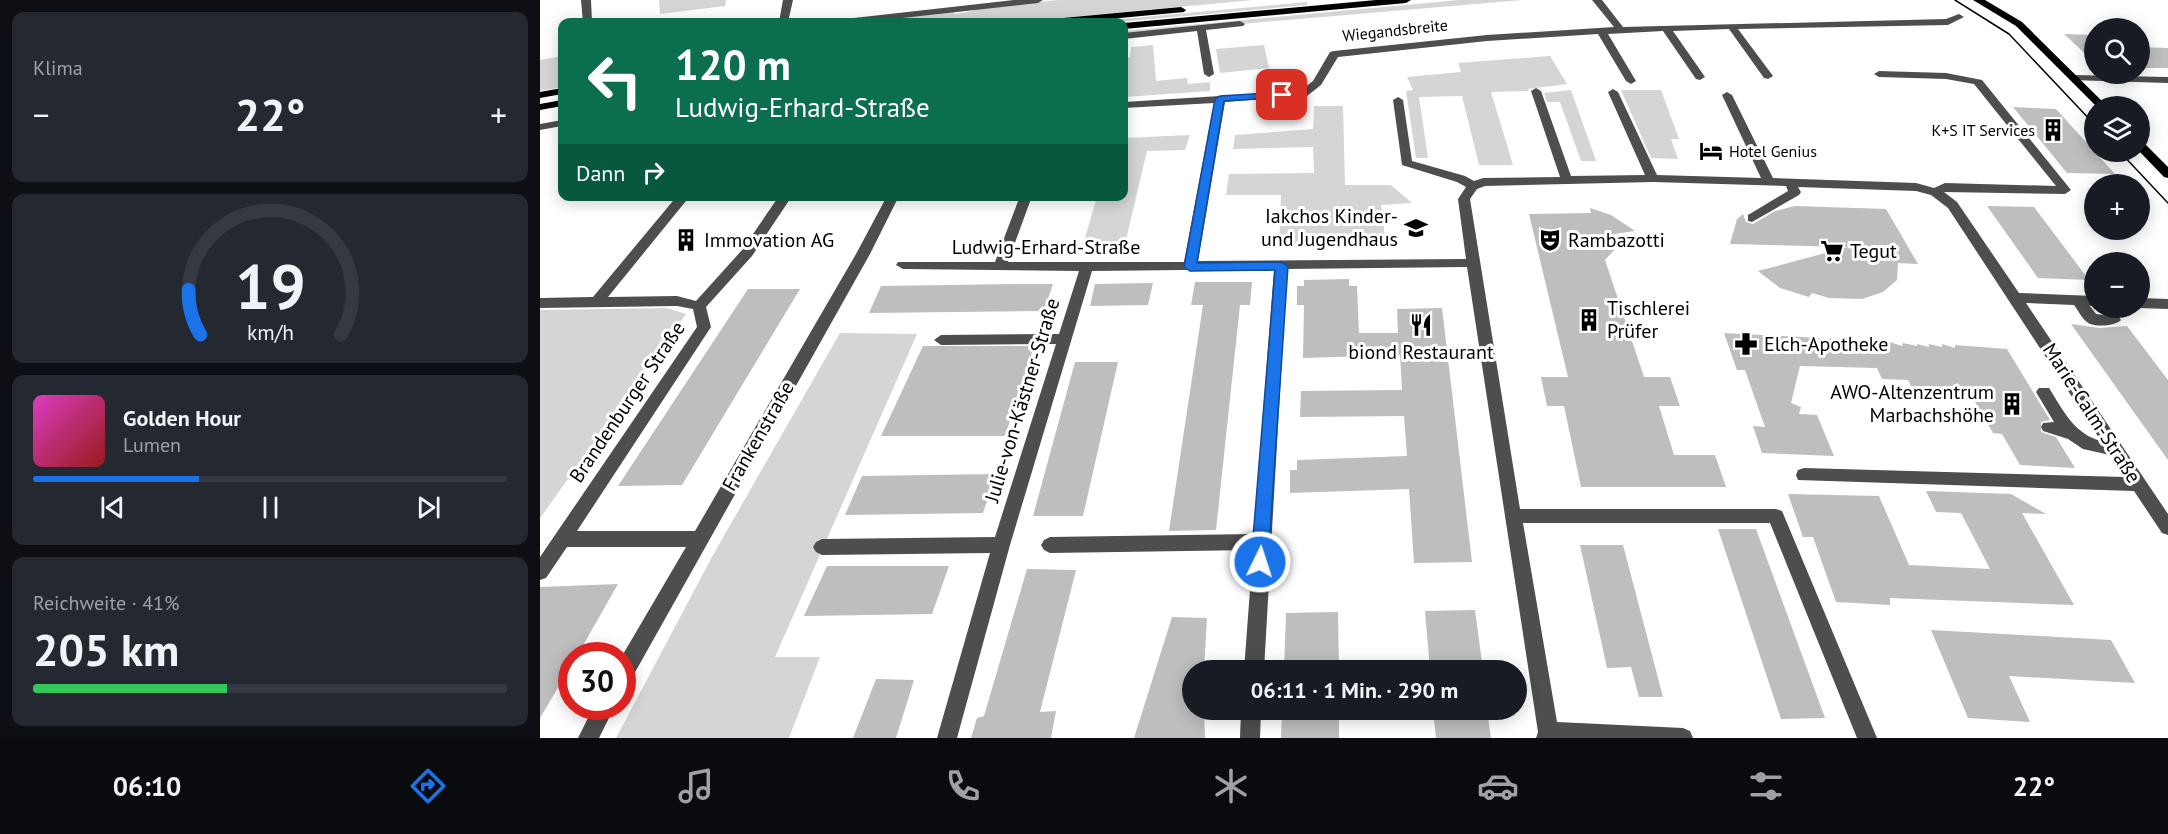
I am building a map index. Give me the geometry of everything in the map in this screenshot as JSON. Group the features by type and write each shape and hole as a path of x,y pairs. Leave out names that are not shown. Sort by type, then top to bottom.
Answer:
{"main road":[{"path":"1095,18 1291,0"},
{"path":"1128,26 1406,0"},
{"path":"1978,0 2019,24"},
{"path":"1999,0 2019,24 2092,96"},
{"path":"540,95 558,92"},
{"path":"540,107 558,104"},
{"path":"2150,155 2168,174"}],"street":[{"path":"586,0 588,18"},
{"path":"784,18 788,0"},
{"path":"871,18 963,4 1038,0"},
{"path":"1597,0 1620,28"},
{"name":"Wiegandsbreite","path":"1128,105 1303,94 1317,83 1334,54 1462,39 1620,28 1948,22 1959,17"},
{"path":"1128,36 1240,24"},
{"path":"1732,27 1768,75"},
{"path":"1201,28 1209,74"},
{"path":"1666,28 1700,77"},
{"path":"1601,30 1631,81"},
{"path":"1879,74 1946,76 1978,82 2065,190 1945,187 1935,192"},
{"path":"2074,78 2168,80"},
{"path":"1536,91 1566,178"},
{"path":"1613,92 1653,178"},
{"path":"1727,95 1768,182"},
{"path":"1190,267 1220,99"},
{"path":"1398,100 1406,163 1473,186"},
{"path":"540,127 558,124"},
{"path":"1683,738 1547,735 1464,199 1473,186 1483,182 1512,179 1653,178 1916,187 1935,192 1953,205 2015,298 2084,300"},
{"path":"1752,218 1795,192 1790,182"},
{"path":"597,302 680,201"},
{"path":"699,306 747,253 783,201"},
{"name":"Frankenstraße","path":"636,651 863,254 890,201"},
{"path":"1000,266 1024,201"},
{"name":"Ludwig-Erhard-Straße","path":"903,265 1190,267 1473,263"},
{"path":"1255,660 1281,266"},
{"name":"Julie-von-Kästner-Straße","path":"947,738 1001,545 1087,267"},
{"name":"Marie-Calm-Straße","path":"2015,298 2168,528"},
{"path":"2078,300 2092,319 2114,320"},
{"name":"Brandenburger Straße","path":"540,303 677,301 699,306 704,327 540,572"},
{"path":"2150,303 2168,304"},
{"path":"941,340 1064,339"},
{"path":"2044,392 2069,433"},
{"path":"2049,427 2069,433 2093,448 2116,449"},
{"path":"1804,475 2138,484"},
{"path":"1512,516 1776,516 1867,738"},
{"path":"562,539 699,539"},
{"path":"1050,545 1261,542"},
{"path":"822,547 1001,545"},
{"path":"588,738 598,720"},
{"path":"1250,738 1251,720"}],"shaded area":[{"path":"659,0 726,0 725,6 660,14"},
{"path":"1059,0 1253,0 1062,18 897,18 954,11 954,14 973,11 973,8"},
{"path":"1459,0 1522,0 1128,34 1128,31"},
{"path":"1307,2 1307,5 1128,21 1128,18"},
{"path":"1153,45 1156,81 1187,78 1188,84 1210,82 1210,91 1128,97 1128,58 1131,47"},
{"path":"1264,45 1269,68 1220,73 1216,49"},
{"path":"1550,56 1567,84 1528,89 1529,91 1491,92 1513,165 1479,165 1462,96 1419,97 1428,158 1416,158 1406,91 1413,90 1407,77 1461,72 1458,63"},
{"path":"558,57 558,88 540,91 540,60"},
{"path":"1571,90 1596,161 1581,161 1560,102 1547,102 1544,93"},
{"path":"1621,90 1661,90 1679,139 1671,139 1678,159 1651,158"},
{"path":"1314,106 1343,106 1345,185 1391,185 1412,203 1381,205 1386,246 1279,248 1281,195 1226,195 1229,174 1314,173 1313,147 1233,149 1235,135 1313,129"},
{"path":"1190,135 1185,150 1147,151 1124,248 1082,248 1096,201 1128,201 1128,138"},
{"path":"667,308 686,314 540,518 540,310"},
{"path":"840,333 917,334 775,657 820,657 789,738 616,738 626,720 636,720 636,700 713,555"}],"building":[{"path":"2064,34 2084,35 2084,53"},
{"path":"2150,47 2168,48 2168,68 2150,68"},
{"name":"K+S IT Services","path":"2013,107 2056,109 2084,140 2084,162 2104,162 2115,174 2067,173"},
{"name":"Tegut","path":"1795,206 1886,209 1918,264 1898,263 1897,280 1883,292 1862,299 1829,298 1812,293 1809,297 1780,288 1758,271 1848,247 1730,244 1737,219 1743,214 1746,222 1753,224 1775,211"},
{"path":"1987,206 2034,207 2084,273 2084,280 2038,278"},
{"path":"1590,208 1611,215 1635,231 1614,234 1615,249 1605,260 1644,377 1670,377 1680,406 1659,406 1674,455 1715,455 1726,487 1581,487 1564,406 1547,406 1541,377 1568,377 1529,214 1591,213"},
{"path":"1349,279 1349,286 1357,286 1359,333 1398,333 1397,309 1442,308 1472,562 1414,563 1409,489 1290,493 1290,470 1297,470 1297,460 1407,456 1404,416 1300,417 1301,391 1402,390 1400,355 1303,358 1304,305 1297,305 1297,286 1304,286 1304,280"},
{"path":"1195,282 1252,282 1250,305 1240,305 1216,530 1169,531 1203,305 1191,305"},
{"path":"1153,283 1148,305 1090,306 1095,284"},
{"path":"1053,284 1044,311 869,313 881,286"},
{"path":"748,289 800,289 682,485 618,486"},
{"path":"2071,324 2100,328 2127,326 2168,380 2168,460"},
{"path":"1724,333 1875,341 1889,345 1890,342 1902,346 1903,343 1942,347 1942,344 1955,348 1955,345 2007,349 2050,420 2041,422 2041,432 2056,437 2075,468 2020,465 2002,434 1993,433 1967,388 1911,386 1908,380 1882,379 1877,368 1800,366 1791,403 1801,407 1799,414 1817,415 1834,456 1762,453 1753,426 1765,427 1745,370 1737,370"},
{"path":"923,346 1034,346 1005,436 881,436"},
{"path":"1075,362 1118,362 1083,516 1033,516"},
{"path":"996,474 983,513 845,515 862,476"},
{"path":"1926,491 2011,494 2046,514 2022,513 2074,605 1890,598 1890,605 1836,602 1813,537 1803,537 1788,494 1879,496 1909,565 1990,569 1961,513 1936,512"},
{"path":"1718,529 1756,529 1825,718 1781,719"},
{"path":"1580,545 1623,545 1663,697 1639,697 1631,667 1607,668"},
{"path":"827,566 949,566 932,614 804,616"},
{"path":"1027,569 1076,570 1040,712 1056,711 1051,738 971,738 977,718 984,716"},
{"path":"618,584 585,642 558,642 558,688 540,718 540,587"},
{"path":"1475,610 1482,660 1429,660 1425,611"},
{"path":"1338,612 1339,660 1284,660 1286,613"},
{"path":"1172,617 1207,618 1205,660 1182,660 1182,720 1204,720 1205,738 1134,738"},
{"path":"1931,630 2111,640 2135,683 2009,676 2030,722 1968,718"},
{"path":"876,679 914,680 896,738 853,738"},
{"path":"1282,720 1339,720 1339,738 1281,738"},
{"path":"1434,720 1488,720 1491,738 1436,738"}],"tram line":[{"path":"1955,0 2009,34 2084,113"},
{"path":"2129,162 2168,203"}],"place":[{"name":"K+S IT Services","path":"2053,130"},
{"name":"Hotel Genius","path":"1711,151"},
{"name":"Iakchos Kinder- und Jugendhaus","path":"1416,228"},
{"name":"Immovation AG","path":"686,240"},
{"name":"Rambazotti","path":"1550,240"},
{"name":"Tegut","path":"1832,251"},
{"name":"Tischlerei Prüfer","path":"1589,320"},
{"name":"biond Restaurant","path":"1421,325"},
{"name":"Elch-Apotheke","path":"1746,344"},
{"name":"AWO-Altenzentrum Marbachshöhe","path":"2012,404"}],"route":[{"path":"1260,562 1281,266 1190,267 1220,99 1282,95"}]}
